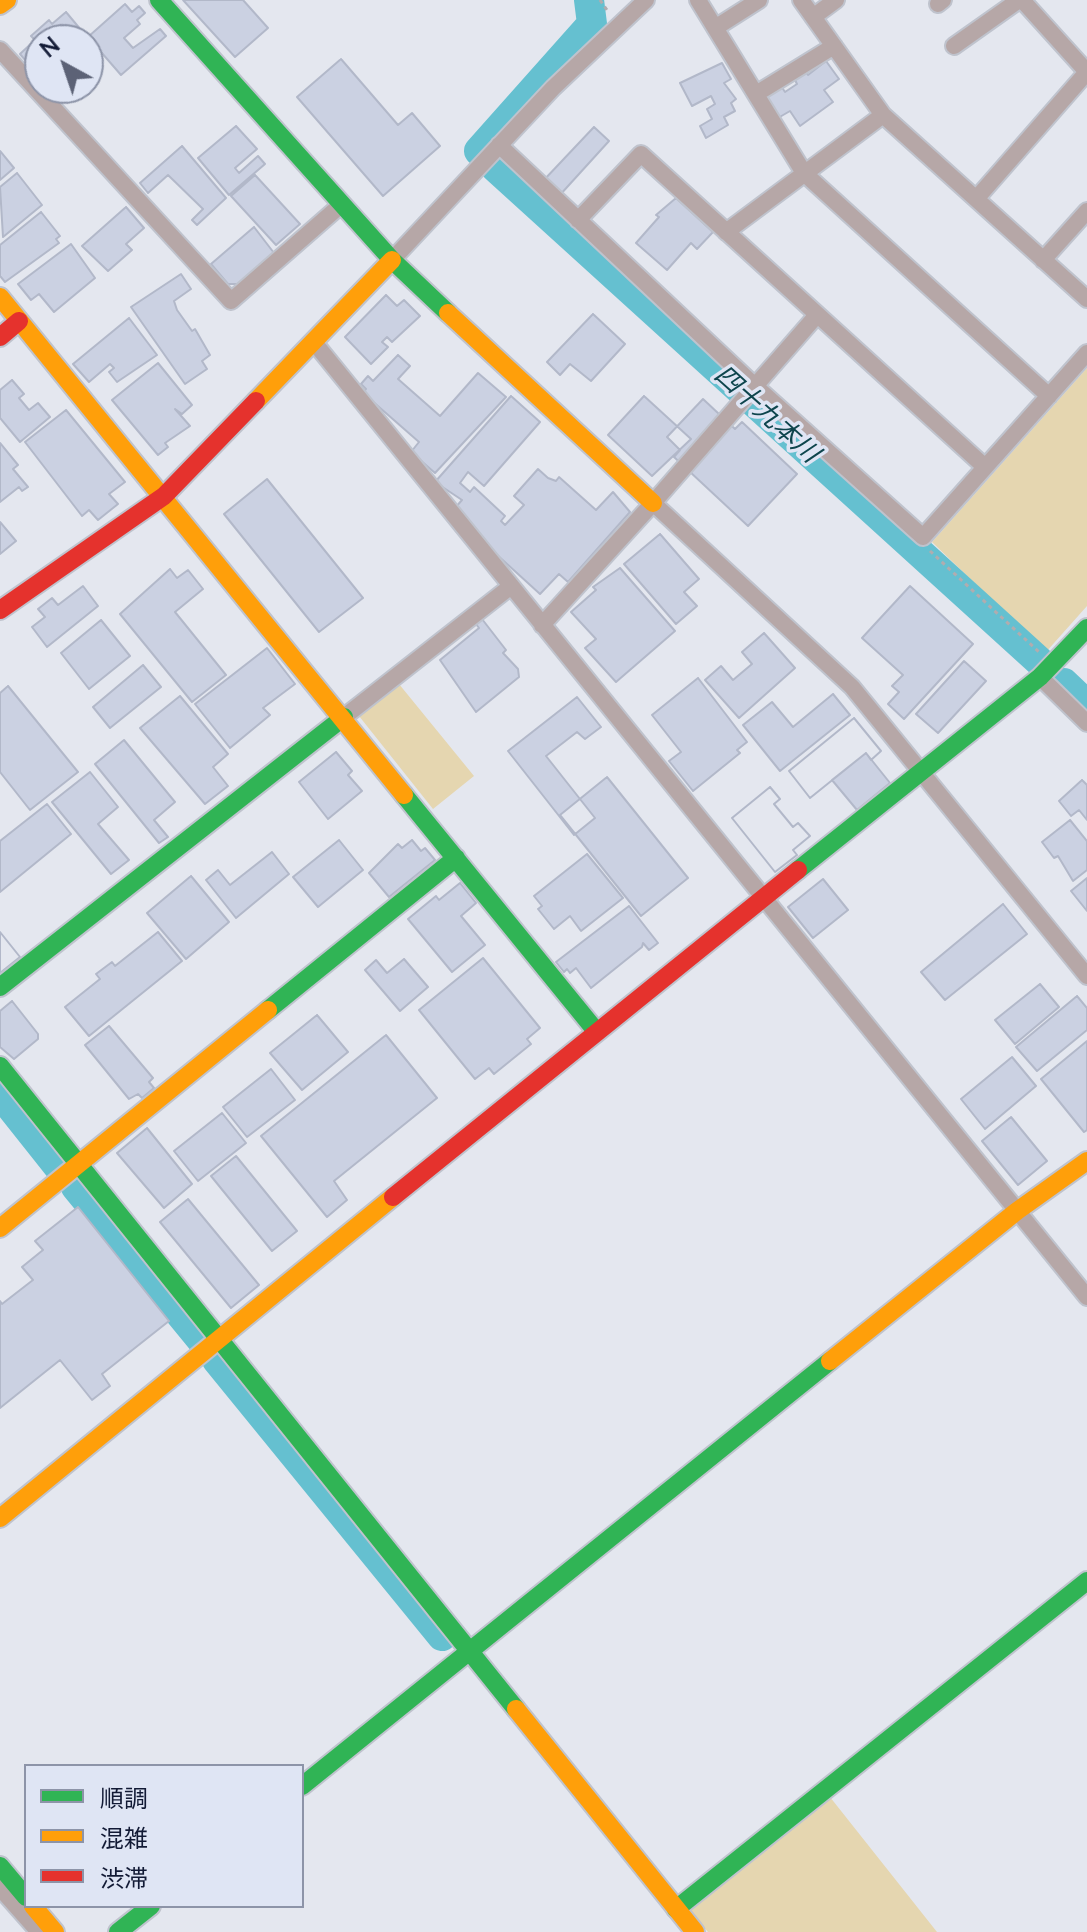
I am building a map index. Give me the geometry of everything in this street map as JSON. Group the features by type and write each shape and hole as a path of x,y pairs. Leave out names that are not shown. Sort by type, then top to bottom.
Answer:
{"street":[{"path":"0,5 7,0"},
{"path":"159,0 392,260 852,687 1087,976"},
{"path":"0,610 164,496 241,420 617,23 646,0"},
{"path":"698,0 804,173 1049,396"},
{"path":"715,28 759,0"},
{"path":"801,0 883,115 1087,299"},
{"path":"813,17 836,0"},
{"path":"954,46 1020,0 1087,72 976,199"},
{"path":"756,94 834,46"},
{"path":"0,50 231,301 342,204"},
{"path":"726,232 883,115"},
{"path":"499,145 756,387 923,537 1087,353"},
{"path":"578,220 641,154 985,467"},
{"path":"1043,260 1087,211"},
{"path":"0,297 596,1031"},
{"path":"542,625 817,315"},
{"path":"0,337 19,321"},
{"path":"313,341 1087,1297"},
{"path":"0,987 510,587"},
{"path":"2,1512 1046,671 1087,628"},
{"path":"1046,671 1087,723"},
{"path":"0,1228 456,858"},
{"path":"0,1066 695,1932"},
{"path":"304,1784 1017,1211 1087,1161"},
{"path":"676,1909 1087,1581"},
{"path":"0,1866 24,1895"},
{"path":"0,1888 39,1932"},
{"path":"35,1908 55,1932"},
{"path":"118,1932 148,1908"}],"path":[{"path":"923,537 931,553 1046,671"}],"shaded area":[{"path":"1087,368 1087,606 1046,652 932,542"},
{"path":"399,684 474,776 433,809 359,716"},
{"path":"830,1797 937,1932 708,1932 688,1908"}],"building":[{"path":"183,0 243,0 268,28 235,57"},
{"path":"125,4 132,12 139,6 145,13 137,20 140,24 124,38 133,48 160,29 166,36 121,75 104,55 103,24"},
{"path":"66,12 76,24 52,24"},
{"path":"341,59 398,125 412,113 440,146 383,196 297,97"},
{"path":"826,61 839,79 824,90 833,102 800,126 790,111 778,118 762,97 781,86 785,92 797,84 794,78 805,71 808,75"},
{"path":"722,63 731,79 724,83 736,99 731,103 735,111 724,117 728,125 706,138 700,126 712,119 707,109 715,104 711,96 692,106 680,83"},
{"path":"236,126 257,149 235,168 239,173 258,156 265,164 229,195 198,158"},
{"path":"594,127 609,141 559,196 543,181"},
{"path":"182,146 226,198 197,225 192,220 203,209 168,175 148,193 140,183"},
{"path":"0,151 14,168 0,180"},
{"path":"17,173 42,205 3,237 0,187"},
{"path":"255,175 300,224 276,245 231,196"},
{"path":"676,198 713,232 697,249 691,243 667,270 636,243 659,217 656,215"},
{"path":"126,207 144,228 126,244 132,250 108,271 82,246"},
{"path":"41,212 60,236 56,239 59,243 5,282 0,276 0,245"},
{"path":"254,227 274,253 239,284 228,284 211,264"},
{"path":"71,244 95,278 54,312 39,294 31,300 18,284"},
{"path":"181,274 191,289 174,301 177,310 192,331 195,329 210,355 202,361 207,369 185,384 131,307"},
{"path":"386,295 397,306 404,300 420,316 392,342 387,337 382,342 388,347 371,364 345,337"},
{"path":"593,314 625,344 591,381 570,364 560,375 547,362"},
{"path":"129,318 157,355 117,382 109,372 114,368 110,364 89,382 73,364"},
{"path":"398,355 410,366 398,379 440,416 478,373 506,397 435,473 411,452 419,442 363,393 366,389 361,384 368,376 373,381"},
{"path":"158,363 192,405 182,414 175,409 190,426 165,443 168,447 158,455 112,400"},
{"path":"12,380 24,394 19,398 29,410 38,403 50,417 20,442 0,418 0,390"},
{"path":"511,396 540,422 484,486 468,472 460,483 470,492 474,487 505,516 501,521 505,525 524,505 514,496 538,469 548,478 556,481 559,477 596,510 613,492 630,512 568,582 559,574 540,594 484,543 455,508 462,500 435,482"},
{"path":"644,396 691,439 652,476 608,435"},
{"path":"703,399 735,429 742,422 797,474 748,526 674,457 680,450 667,437"},
{"path":"66,410 125,482 109,494 118,504 98,520 89,510 82,516 25,442"},
{"path":"0,443 18,465 13,469 28,487 22,491 19,487 0,502"},
{"path":"267,479 363,598 319,632 224,514"},
{"path":"0,522 16,541 0,554"},
{"path":"660,534 699,579 684,592 697,606 676,624 624,564"},
{"path":"620,568 675,631 616,682 585,648 596,639 571,612 596,590 593,587"},
{"path":"170,569 177,578 188,570 203,589 175,612 226,675 192,702 120,614"},
{"path":"83,586 98,606 47,647 32,627 45,617 38,609 52,598 58,605"},
{"path":"910,586 973,644 904,719 888,704 899,692 892,686 903,675 862,638"},
{"path":"482,619 506,650 503,653 518,669 519,677 476,712 440,660 479,628 476,624"},
{"path":"101,620 130,656 89,689 61,653"},
{"path":"764,633 795,668 739,718 705,680 721,666 733,680 752,664 742,652"},
{"path":"267,648 295,684 263,708 270,715 230,748 195,704"},
{"path":"964,661 986,681 938,733 916,714"},
{"path":"143,665 161,687 110,728 93,707"},
{"path":"698,678 747,742 737,750 740,753 693,791 669,761 681,752 652,715"},
{"path":"8,686 78,772 30,810 0,772 0,693"},
{"path":"833,694 850,715 780,771 743,725 772,702 793,727"},
{"path":"180,696 228,754 213,767 228,786 205,804 140,728"},
{"path":"577,697 601,727 585,739 577,732 546,756 595,818 574,835 508,751"},
{"path":"854,718 881,751 871,760 866,753 810,798 789,771"},
{"path":"854,718 881,751 871,760 866,753 810,798 789,771"},
{"path":"124,740 175,802 154,820 168,837 159,843 95,764"},
{"path":"336,752 352,771 348,775 362,791 328,819 299,782"},
{"path":"866,753 890,783 857,810 832,780"},
{"path":"90,772 118,807 98,824 129,860 111,874 52,802"},
{"path":"607,777 688,878 641,916 560,815"},
{"path":"1082,780 1087,785 1087,820 1079,810 1071,816 1059,801"},
{"path":"770,787 780,799 774,804 793,827 798,823 810,836 793,850 797,855 775,872 732,818"},
{"path":"770,787 780,799 774,804 793,827 798,823 810,836 793,850 797,855 775,872 732,818"},
{"path":"47,804 71,834 0,892 0,841"},
{"path":"1070,820 1087,841 1087,870 1073,881 1058,856 1054,858 1042,842"},
{"path":"339,840 363,870 318,907 293,877"},
{"path":"412,840 421,851 425,848 435,860 389,897 369,873 398,844 402,848"},
{"path":"272,852 289,874 236,918 206,880 218,870 230,885"},
{"path":"587,854 623,898 581,931 570,916 554,929 538,909 542,906 534,896"},
{"path":"191,876 229,922 186,959 147,913"},
{"path":"1087,878 1087,911 1071,891"},
{"path":"823,879 848,910 813,938 788,907"},
{"path":"460,883 476,903 461,916 485,945 452,972 408,919 436,896 439,900"},
{"path":"1003,904 1027,934 945,1000 921,972"},
{"path":"629,906 658,943 649,950 643,943 591,988 576,968 570,973 567,969 564,972 556,962"},
{"path":"0,932 20,957 0,973"},
{"path":"0,932 20,957 0,973"},
{"path":"158,932 182,961 89,1036 65,1007 100,979 96,974 112,962 115,966"},
{"path":"483,958 540,1028 527,1039 531,1044 494,1074 489,1068 475,1079 419,1010"},
{"path":"404,959 428,987 400,1011 365,970 376,960 387,973"},
{"path":"1040,984 1059,1007 1015,1044 995,1020"},
{"path":"1077,996 1087,1008 1087,1030 1037,1071 1016,1047"},
{"path":"12,1001 38,1034 38,1039 14,1059 0,1047 0,1011"},
{"path":"317,1015 348,1052 302,1090 270,1053"},
{"path":"109,1026 153,1078 149,1082 154,1088 142,1098 138,1094 129,1099 85,1045"},
{"path":"386,1035 437,1098 334,1181 347,1200 327,1217 261,1136"},
{"path":"1087,1041 1087,1130 1084,1132 1041,1079"},
{"path":"1012,1057 1036,1086 985,1129 961,1099"},
{"path":"271,1069 295,1100 247,1137 223,1107"},
{"path":"222,1113 246,1143 198,1181 174,1151"},
{"path":"1011,1117 1047,1161 1018,1185 982,1141"},
{"path":"147,1128 192,1184 164,1208 117,1153"},
{"path":"236,1156 297,1231 272,1251 211,1176"},
{"path":"188,1199 259,1285 231,1308 160,1222"},
{"path":"78,1207 169,1321 102,1374 110,1386 92,1400 60,1360 0,1408 0,1301 2,1304 33,1280 22,1267 43,1250 35,1241"}],"waterway":[{"name":"四十九本川","path":"479,151 592,24 589,0"},
{"name":"四十九本川","path":"496,168 1039,661"},
{"name":"四十九本川","path":"1064,683 1087,705"},
{"path":"0,1093 61,1170"},
{"path":"76,1187 204,1343"},
{"path":"217,1360 442,1636"}],"traffic: fast":[{"path":"159,0 392,260 448,313"},
{"path":"798,870 1040,677 1087,628"},
{"path":"0,987 344,717"},
{"path":"404,795 596,1031"},
{"path":"268,1010 456,858"},
{"path":"0,1066 516,1709"},
{"path":"304,1784 830,1361"},
{"path":"676,1909 1087,1581"},
{"path":"0,1866 24,1895"},
{"path":"118,1932 148,1908"}],"traffic: slow":[{"path":"0,5 7,0"},
{"path":"256,401 392,260"},
{"path":"0,297 404,795"},
{"path":"448,313 653,503"},
{"path":"0,1228 268,1010"},
{"path":"830,1361 1017,1211 1087,1161"},
{"path":"0,1518 393,1197"},
{"path":"516,1709 695,1932"},
{"path":"35,1908 55,1932"}],"traffic: jam":[{"path":"0,337 19,321"},
{"path":"0,610 164,496 256,401"},
{"path":"393,1197 798,870"}]}
